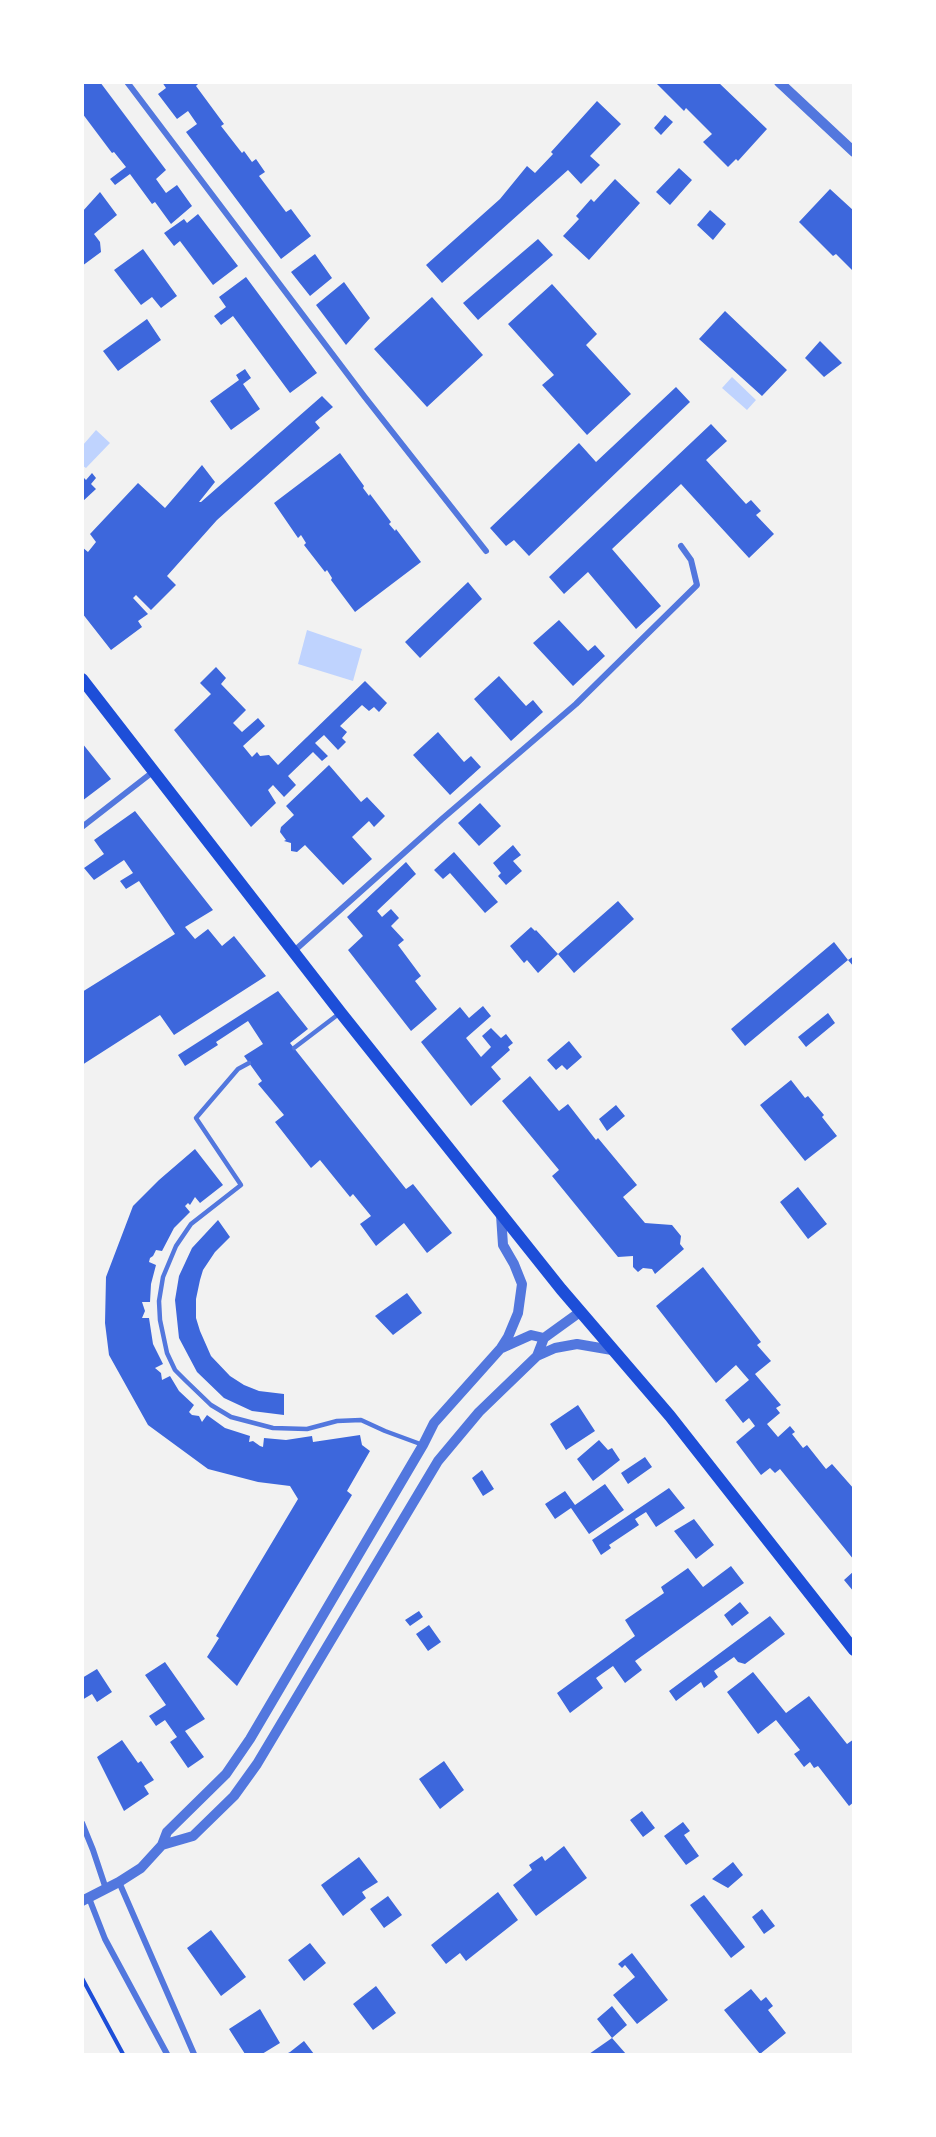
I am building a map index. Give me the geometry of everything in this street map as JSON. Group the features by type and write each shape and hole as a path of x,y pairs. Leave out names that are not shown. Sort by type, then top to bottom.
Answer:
{"main road":[{"path":"82,679 501,1215 580,1312 670,1416 854,1650"}],"street":[{"path":"127,82 364,396 486,551"},
{"path":"779,82 854,152"},
{"path":"294,951 576,704 697,585 691,560 681,546"},
{"path":"82,827 155,771"},
{"path":"167,2055 86,1900 141,1868 162,1845 167,1832 226,1774 250,1739 434,1423 501,1348 508,1337 518,1313 522,1284 514,1264 502,1245 501,1215"},
{"path":"537,1356 544,1338 580,1312"},
{"path":"501,1348 531,1335 544,1338"},
{"path":"162,1845 193,1836 234,1796 257,1764 438,1461 478,1412 537,1356 555,1348 577,1344 612,1350"},
{"path":"82,1823 106,1889"},
{"path":"119,1882 194,2055"}],"lane":[{"path":"294,1048 341,1013"},
{"path":"249,1062 238,1069 196,1118 241,1185 191,1224 176,1246 163,1277 159,1301 160,1320 167,1353 175,1370 211,1405 231,1417 273,1428 307,1429 337,1421 361,1420 423,1445"}],"path":[{"path":"82,1978 123,2055"}],"water":[{"path":"732,377 756,400 747,410 722,388"},
{"path":"96,430 110,443 86,468 83,466 83,445"},
{"path":"307,630 362,649 353,681 298,664"}],"building":[{"path":"82,82 100,82 166,170 156,179 166,193 177,185 192,206 171,224 155,202 152,204 130,174 115,185 110,179 126,167 114,152 112,153 82,113"},
{"path":"162,82 200,82 196,86 224,124 221,126 242,153 244,151 252,162 256,159 265,172 259,176 286,212 291,209 311,236 281,259 186,132 197,124 188,111 177,119 158,94 166,88"},
{"path":"659,82 718,82 767,129 738,161 736,159 728,167 703,142 712,134 686,108 684,111 657,84"},
{"path":"597,101 621,124 590,156 600,165 581,184 568,170 442,283 426,265 500,199 527,166 535,173"},
{"path":"665,115 673,122 661,135 654,128"},
{"path":"679,168 692,180 670,205 656,192"},
{"path":"615,179 640,203 589,260 563,236 579,219 576,216 591,199 594,202"},
{"path":"830,189 854,211 854,272 836,254 833,256 799,222"},
{"path":"100,192 117,215 94,234 100,242 101,252 82,266 82,212"},
{"path":"710,210 726,224 713,240 697,225"},
{"path":"198,214 238,266 213,285 180,241 174,246 164,233 184,219 187,223"},
{"path":"538,239 553,255 478,320 463,303"},
{"path":"143,249 177,296 161,308 152,297 141,305 114,270"},
{"path":"315,254 332,278 310,296 291,272"},
{"path":"246,277 317,373 290,393 233,316 221,325 214,316 226,307 219,297"},
{"path":"344,282 370,318 346,345 316,305"},
{"path":"552,284 597,334 586,345 631,394 587,435 542,385 554,375 508,324"},
{"path":"432,297 483,355 427,407 374,349"},
{"path":"725,311 787,370 762,396 699,339"},
{"path":"147,319 161,340 118,371 103,351"},
{"path":"820,341 842,363 824,377 805,358"},
{"path":"245,369 251,378 243,384 260,409 231,430 210,401 239,380 236,375"},
{"path":"676,387 690,402 529,556 514,540 506,546 490,528 579,443 596,462"},
{"path":"322,396 333,407 315,422 320,428 217,520 167,576 176,585 151,610 136,595 133,598 148,614 138,621 142,627 111,650 82,613 82,547 88,552 96,542 90,534 138,483 165,508 202,465 215,482 199,502 201,502"},
{"path":"711,424 727,441 706,460 746,504 751,500 761,511 756,515 774,534 749,558 681,484 612,549 661,606 636,629 588,572 564,594 549,577"},
{"path":"340,453 364,486 363,488 391,522 389,524 395,531 396,529 421,562 355,612 331,580 327,570 325,572 304,545 306,543 301,535 298,538 274,503"},
{"path":"92,473 96,478 91,484 96,489 82,502 82,476 86,480"},
{"path":"468,582 482,599 420,658 405,642"},
{"path":"559,620 588,651 595,645 605,656 573,686 533,643"},
{"path":"216,667 226,678 221,684 246,710 233,723 242,732 258,718 265,726 243,746 252,757 257,752 260,756 269,755 278,765 365,681 387,703 379,712 374,707 369,711 362,705 340,726 347,732 342,738 346,742 338,750 324,735 315,743 328,756 322,761 313,752 288,776 296,785 284,797 273,785 268,790 276,803 251,827 174,730 211,694 200,683"},
{"path":"499,676 526,706 533,700 543,712 511,741 474,699"},
{"path":"438,732 464,762 471,756 481,767 450,795 413,755"},
{"path":"82,743 111,779 82,801"},
{"path":"329,765 361,802 367,797 385,816 374,827 369,821 352,837 372,859 343,885 305,845 297,852 291,851 291,843 284,841 286,840 280,832 281,827 294,815 286,806"},
{"path":"480,803 501,826 479,846 458,823"},
{"path":"135,811 213,910 185,927 195,939 208,929 222,946 234,936 266,976 174,1035 160,1015 82,1065 82,992 175,934 139,881 126,889 120,881 133,873 124,860 94,880 84,868 104,854 94,840"},
{"path":"513,845 521,855 513,861 522,871 506,885 498,876 501,873 493,863"},
{"path":"454,852 498,902 485,913 450,873 443,879 434,870"},
{"path":"406,862 416,874 377,911 382,917 391,909 399,918 391,926 404,940 398,945 421,976 415,981 437,1009 411,1031 348,950 363,936 347,917"},
{"path":"618,901 634,919 574,973 558,954"},
{"path":"531,927 558,954 538,973 527,960 524,963 510,946"},
{"path":"834,942 848,960 745,1046 731,1029"},
{"path":"854,956 854,967 848,960"},
{"path":"278,991 308,1029 290,1043 406,1189 413,1184 452,1233 427,1253 404,1223 376,1246 360,1224 371,1216 353,1194 350,1197 320,1160 311,1168 275,1122 284,1115 258,1084 262,1081 244,1056 263,1044 248,1021 216,1042 218,1045 185,1066 178,1055"},
{"path":"483,1006 491,1016 466,1038 481,1057 491,1047 482,1036 491,1028 501,1038 506,1034 513,1043 508,1047 510,1050 491,1067 501,1079 471,1106 421,1042 460,1007 469,1018"},
{"path":"828,1013 835,1023 806,1047 798,1037"},
{"path":"569,1041 582,1057 567,1070 562,1065 556,1070 547,1060"},
{"path":"530,1076 559,1111 568,1104 596,1140 598,1138 637,1185 623,1197 645,1223 672,1225 681,1236 680,1244 684,1249 655,1274 652,1269 643,1268 638,1272 633,1267 633,1256 618,1257 552,1176 559,1170 502,1101"},
{"path":"791,1080 805,1098 808,1096 824,1115 822,1117 837,1136 805,1161 760,1105"},
{"path":"616,1105 625,1116 607,1131 599,1119"},
{"path":"195,1149 223,1185 200,1203 195,1197 190,1205 188,1203 185,1206 190,1212 174,1228 162,1251 156,1250 150,1258 149,1262 156,1265 151,1284 150,1302 142,1302 145,1311 142,1318 149,1318 153,1344 163,1364 155,1368 161,1373 162,1380 170,1376 179,1391 194,1405 189,1412 192,1415 199,1416 202,1422 207,1415 225,1428 250,1436 249,1442 253,1441 263,1447 264,1438 286,1440 312,1436 313,1442 360,1435 362,1445 370,1451 347,1491 352,1495 237,1686 207,1657 219,1638 216,1636 298,1499 290,1486 258,1482 208,1469 148,1425 109,1355 105,1323 106,1277 133,1206"},
{"path":"798,1187 827,1224 808,1239 780,1202"},
{"path":"218,1220 230,1237 215,1252 203,1270 196,1299 196,1318 200,1331 211,1356 230,1376 259,1391 284,1394 284,1415 252,1411 224,1398 197,1372 179,1338 175,1300 179,1276 192,1248"},
{"path":"703,1267 761,1342 757,1345 771,1361 755,1374 781,1405 776,1408 780,1413 767,1424 778,1437 790,1426 795,1432 792,1434 803,1448 807,1445 826,1469 832,1464 854,1489 854,1560 780,1469 775,1473 770,1468 761,1475 736,1442 755,1426 749,1418 743,1423 725,1400 749,1380 736,1365 716,1383 656,1306"},
{"path":"407,1293 422,1313 393,1335 375,1316"},
{"path":"578,1405 595,1431 566,1450 550,1424"},
{"path":"599,1440 608,1450 612,1448 620,1460 593,1481 577,1459"},
{"path":"645,1457 652,1467 628,1484 621,1473"},
{"path":"482,1470 494,1489 483,1496 472,1478"},
{"path":"605,1484 624,1510 589,1534 571,1508 555,1519 545,1504 565,1491 575,1505"},
{"path":"669,1488 685,1508 656,1527 646,1512 635,1519 639,1525 609,1545 611,1548 601,1555 592,1540"},
{"path":"694,1519 714,1545 696,1559 674,1531"},
{"path":"731,1566 744,1583 635,1661 642,1670 625,1683 613,1666 596,1678 603,1688 570,1713 557,1693 635,1636 625,1620 664,1593 661,1587 688,1568 703,1587"},
{"path":"854,1571 854,1592 844,1580"},
{"path":"740,1602 749,1613 732,1626 724,1615"},
{"path":"419,1611 423,1617 410,1626 405,1620"},
{"path":"770,1616 785,1634 745,1664 738,1662 734,1657 714,1671 718,1677 704,1688 701,1682 676,1701 669,1691"},
{"path":"429,1625 441,1642 428,1651 416,1634"},
{"path":"165,1662 205,1719 185,1731 204,1757 188,1768 170,1742 177,1737 165,1720 156,1726 149,1716 166,1705 145,1675"},
{"path":"97,1669 112,1692 97,1702 92,1694 82,1700 82,1678"},
{"path":"753,1672 786,1713 809,1696 847,1744 854,1739 854,1802 849,1806 818,1766 814,1768 810,1762 804,1767 794,1754 800,1750 776,1720 758,1734 727,1692"},
{"path":"122,1740 138,1763 141,1761 154,1780 144,1786 149,1794 124,1811 97,1757"},
{"path":"444,1761 464,1790 440,1809 419,1779"},
{"path":"642,1811 655,1828 643,1837 630,1820"},
{"path":"683,1822 690,1831 684,1835 699,1856 686,1865 664,1836"},
{"path":"564,1846 587,1878 536,1916 513,1885 532,1870 529,1865 542,1856 545,1861"},
{"path":"359,1857 378,1882 362,1892 366,1898 343,1916 321,1885"},
{"path":"733,1862 743,1875 728,1888 712,1879"},
{"path":"498,1892 518,1920 466,1961 460,1953 446,1964 431,1945"},
{"path":"704,1895 745,1947 731,1958 690,1905"},
{"path":"388,1896 402,1915 384,1928 370,1909"},
{"path":"762,1909 775,1926 764,1934 752,1917"},
{"path":"211,1930 246,1977 221,1996 187,1948"},
{"path":"310,1943 326,1963 304,1981 288,1960"},
{"path":"632,1953 668,2000 637,2024 613,1995 635,1977 625,1965 622,1968 618,1964"},
{"path":"376,1986 396,2013 373,2030 353,2004"},
{"path":"751,1989 761,2001 766,1997 773,2006 768,2010 786,2033 760,2054 724,2010"},
{"path":"612,2006 627,2025 612,2038 597,2019"},
{"path":"260,2009 280,2043 262,2054 245,2054 229,2029"},
{"path":"612,2038 626,2054 589,2054"},
{"path":"304,2041 314,2054 286,2054 290,2052"}]}
